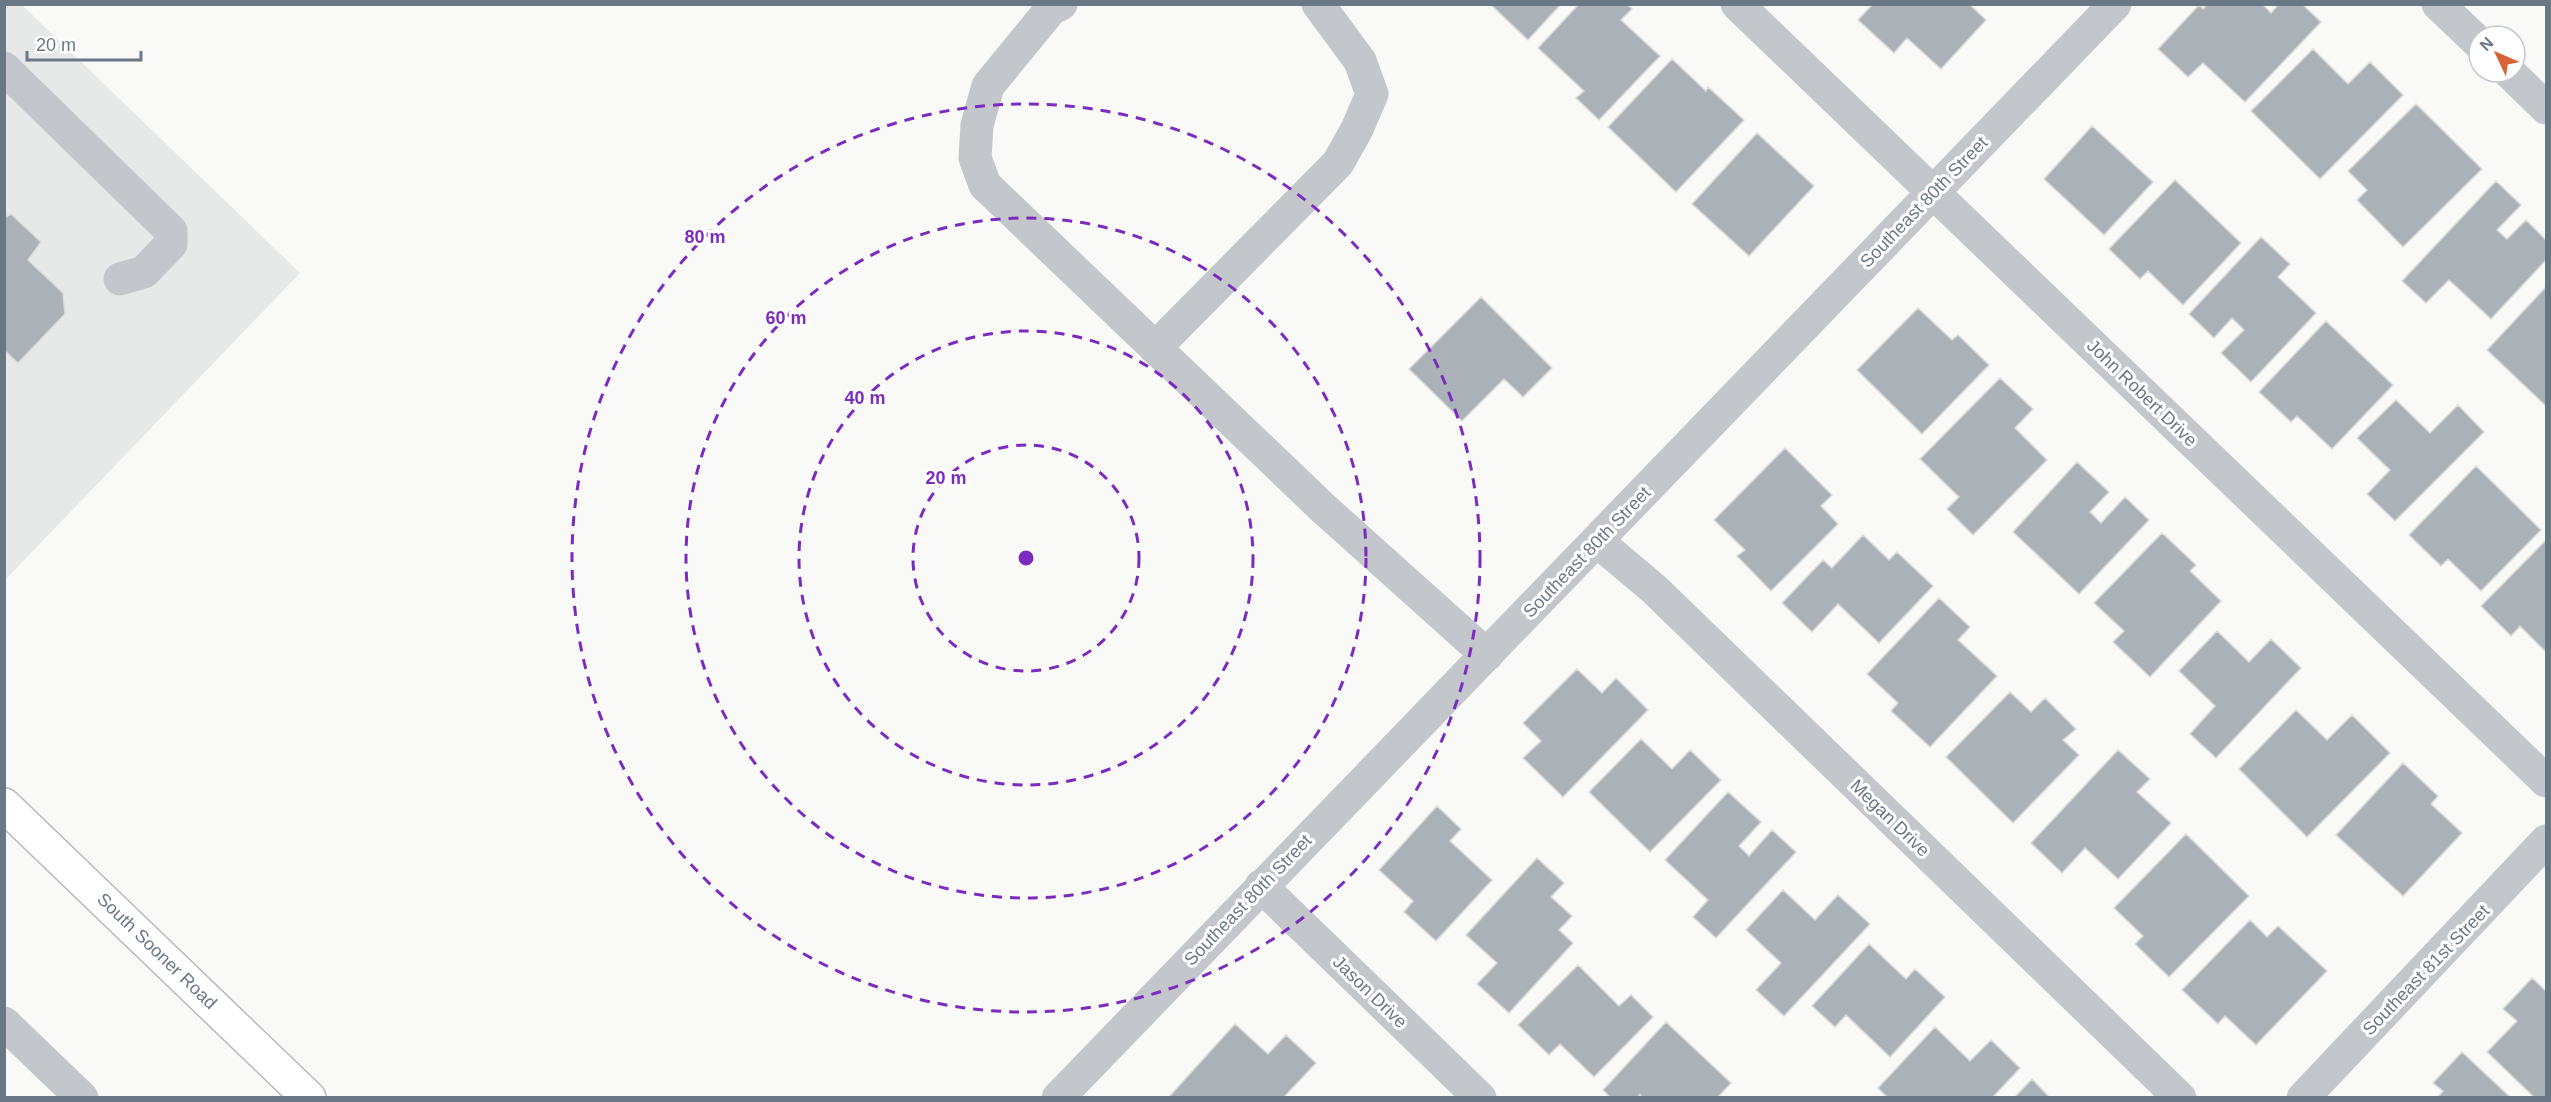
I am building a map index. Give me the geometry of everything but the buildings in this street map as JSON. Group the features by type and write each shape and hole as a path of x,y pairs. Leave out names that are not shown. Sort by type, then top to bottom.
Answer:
{"main road":[{"name":"South Sooner Road","path":"4,805 309,1098"}],"street":[{"path":"1060,4 1052,9 988,86 977,124 975,158 985,185 1324,509 1487,655"},
{"path":"1155,348 1338,163 1357,129 1372,94 1360,61 1318,4"},
{"name":"John Robert Drive","path":"1737,4 2547,781"},
{"name":"Southeast 80th Street","path":"1058,1098 2115,4"},
{"path":"2438,4 2467,32"},
{"path":"4,68 171,231 171,244 144,272 120,279"},
{"path":"2522,84 2547,108"},
{"name":"Megan Drive","path":"1597,541 1654,589 2180,1098"},
{"name":"Southeast 81st Street","path":"2303,1098 2547,841"},
{"name":"Jason Drive","path":"1261,886 1480,1098"},
{"path":"4,1023 82,1098"}],"shaded area":[{"path":"21,4 300,273 5,580 4,5"}]}
